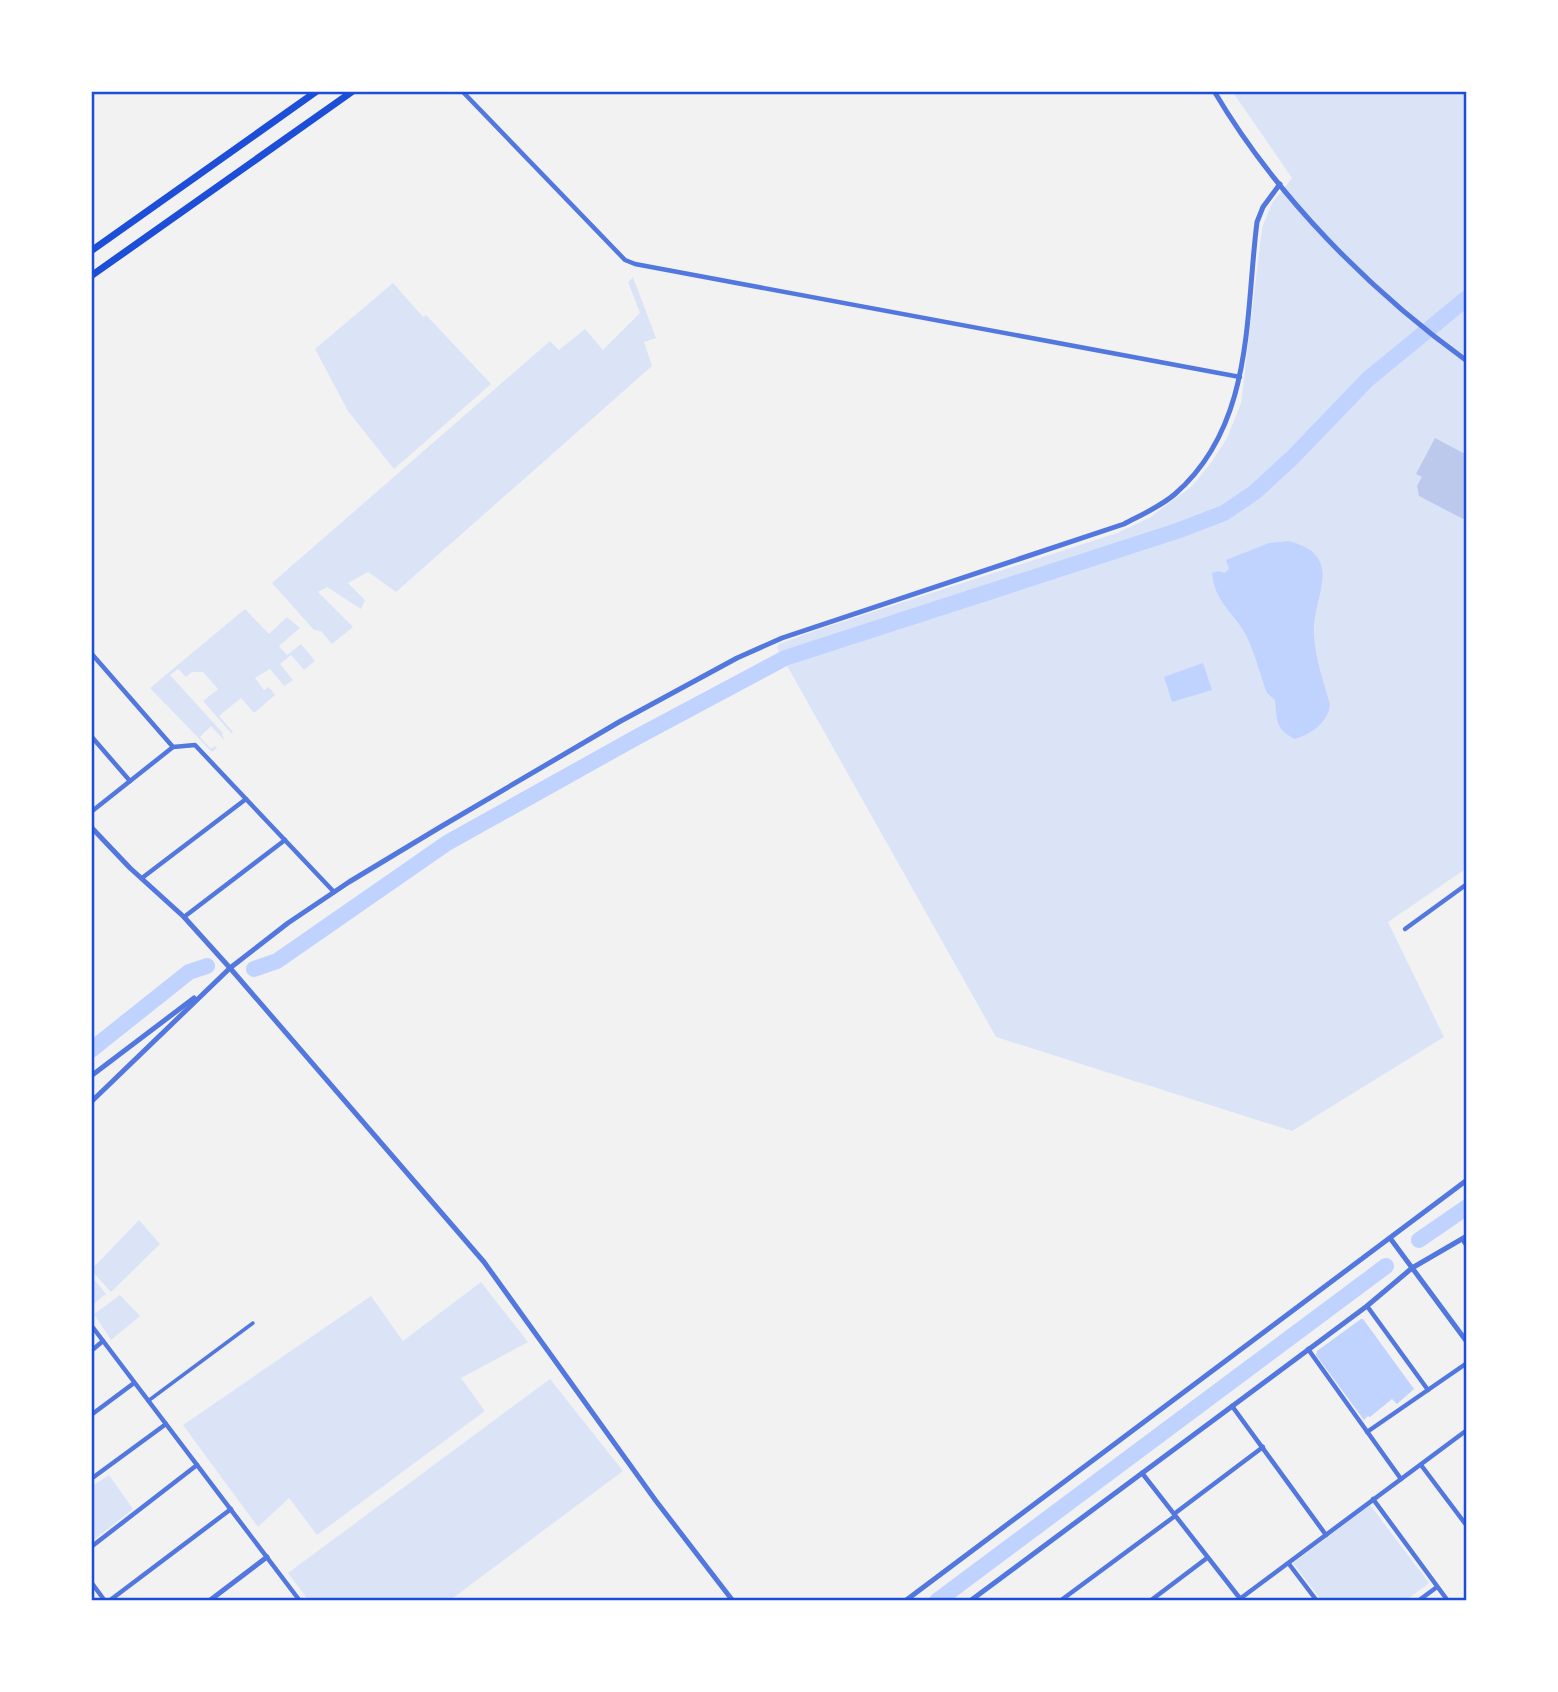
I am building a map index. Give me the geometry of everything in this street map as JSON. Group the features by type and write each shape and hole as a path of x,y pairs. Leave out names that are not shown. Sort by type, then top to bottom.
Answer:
{"main road":[{"path":"91,251 317,91"},
{"path":"91,276 353,91"}],"street":[{"path":"462,91 625,260 635,264 1240,377"},
{"path":"1214,91 1251,147 1330,242 1411,318 1467,361"},
{"path":"91,1102 230,968 288,923 442,826 619,722 759,648 803,630 1124,524 1173,496 1208,458 1222,434 1234,404 1240,377 1257,222 1263,206 1280,184"},
{"path":"91,653 173,747"},
{"path":"91,736 130,781"},
{"path":"91,812 173,747 195,745 334,892"},
{"path":"142,878 246,799"},
{"path":"91,827 184,917 484,1262 656,1501 733,1601"},
{"path":"184,917 285,840"},
{"path":"1405,929 1467,884"},
{"path":"91,1076 208,988"},
{"path":"905,1601 1467,1180"},
{"path":"971,1601 1367,1306 1412,1268 1464,1237 1467,1246"},
{"path":"1390,1238 1467,1342"},
{"path":"1367,1306 1428,1390"},
{"path":"148,1401 253,1323"},
{"path":"91,1325 299,1601"},
{"path":"91,1351 103,1341"},
{"path":"1308,1349 1401,1480"},
{"path":"1367,1432 1467,1363"},
{"path":"91,1415 134,1383"},
{"path":"1232,1406 1326,1535"},
{"path":"91,1479 166,1424"},
{"path":"1142,1473 1240,1600 1373,1499 1463,1436 1467,1430"},
{"path":"1060,1601 1263,1447"},
{"path":"91,1547 197,1465"},
{"path":"1421,1465 1467,1526"},
{"path":"1373,1499 1448,1601"},
{"path":"91,1582 107,1601 231,1509"},
{"path":"209,1601 267,1557"},
{"path":"1150,1601 1207,1558"},
{"path":"1289,1563 1317,1601"},
{"path":"1418,1601 1437,1587"}],"shaded area":[{"path":"1232,91 1467,91 1467,868 1388,922 1444,1037 1292,1131 996,1037 777,648 779,644 820,629 1117,533 1149,518 1191,487 1211,463 1227,438 1241,403 1262,228 1272,203 1292,178"},
{"path":"633,277 656,338 644,342 652,366 396,592 368,572 348,583 365,600 361,609 327,587 318,592 353,627 332,644 321,631 314,630 272,583 550,341 559,350 585,329 603,350 640,313 628,282"},
{"path":"393,283 423,317 426,315 491,384 394,469 348,411 315,349"},
{"path":"245,609 269,634 287,617 300,628 279,646 287,655 301,644 315,661 304,670 291,655 280,664 293,680 284,686 270,669 255,678 264,690 269,687 275,695 254,713 241,698 219,716 233,732 231,733 203,701 218,689 203,672 192,672 186,677 178,669 170,675 222,732 224,740 211,726 200,737 211,749 215,746 217,748 212,752 150,688"},
{"path":"139,1220 160,1244 111,1292 91,1270"},
{"path":"91,1276 106,1294 91,1306"},
{"path":"481,1282 528,1342 461,1378 485,1411 317,1535 289,1498 258,1527 183,1425 371,1296 403,1341"},
{"path":"120,1295 140,1316 111,1340 94,1314"},
{"path":"550,1379 623,1471 449,1601 309,1601 288,1573"},
{"path":"109,1475 133,1509 91,1542 91,1487"},
{"path":"1370,1505 1429,1583 1405,1601 1322,1601 1293,1563"}],"water":[{"path":"1288,541 1306,548 1317,557 1322,567 1314,635 1330,705 1326,717 1318,726 1295,739 1280,728 1275,700 1267,693 1246,635 1217,592 1212,573 1225,573 1229,569 1226,560 1269,543"},
{"path":"1203,663 1212,690 1172,702 1164,677"},
{"path":"1361,1319 1414,1389 1397,1404 1392,1399 1364,1420 1316,1355 1317,1351"}],"building":[{"path":"1435,438 1467,455 1467,517 1463,519 1419,496 1417,486 1422,477 1416,474"}],"waterway":[{"path":"254,969 277,961 447,843 785,658 1177,531 1224,513 1255,492 1293,457 1368,379 1467,298"},
{"path":"91,1050 189,972 207,966"},
{"path":"1419,1240 1467,1207"},
{"path":"937,1601 1386,1266"}]}
